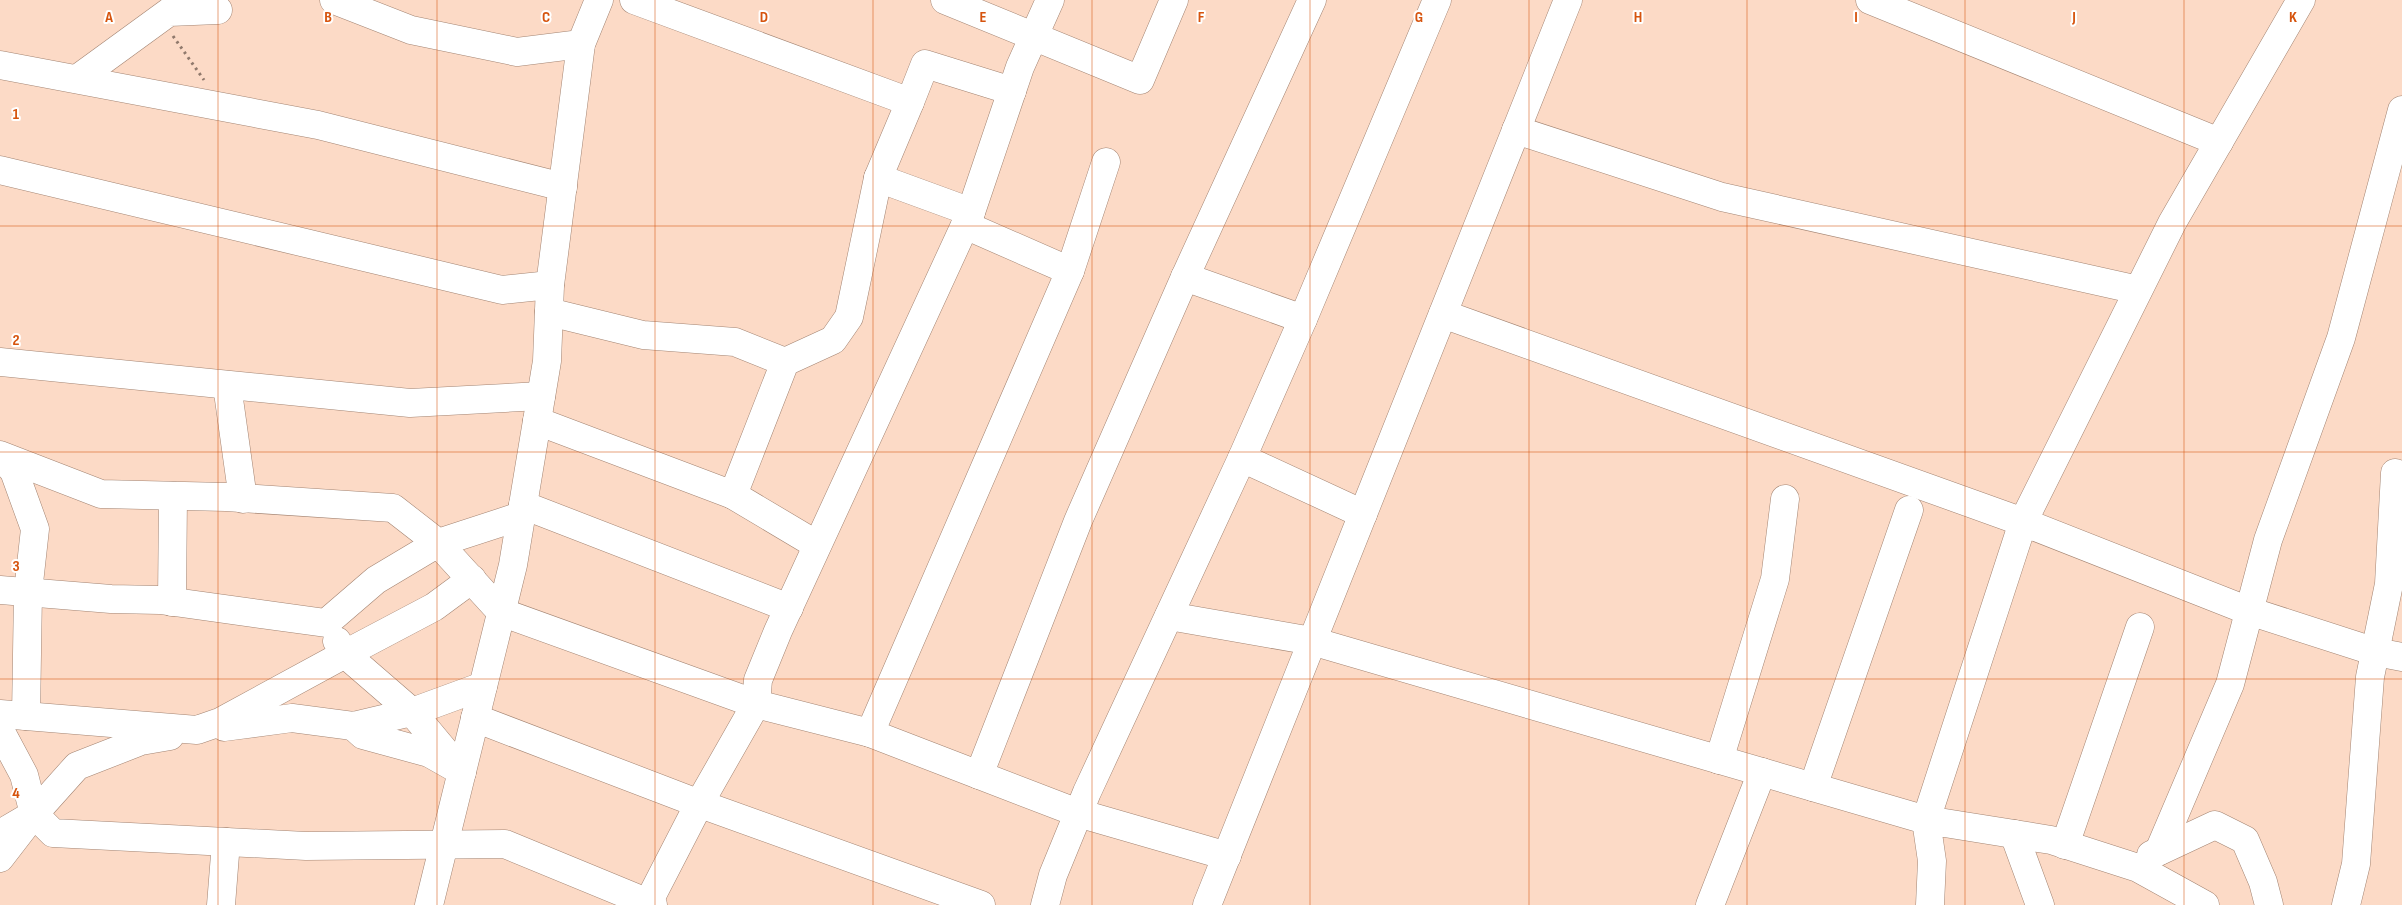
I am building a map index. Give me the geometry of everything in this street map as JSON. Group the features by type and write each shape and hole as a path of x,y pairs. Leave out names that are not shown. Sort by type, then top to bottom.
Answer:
{"street":[{"path":"334,0 411,30 517,52 581,44"},
{"path":"429,905 513,565 547,361 549,298 581,44 600,0"},
{"path":"634,0 910,102"},
{"path":"945,0 1140,80 1174,0"},
{"path":"0,730 24,775 34,814 53,833 306,846 505,844 650,904 699,804 756,704 758,680 789,608 968,218 1012,91 1050,0"},
{"path":"978,775 1078,521 1185,277 1312,0"},
{"path":"1045,905 1053,874 1078,813 1242,458 1303,319 1437,0"},
{"path":"1207,905 1568,0"},
{"path":"1870,0 2219,142"},
{"path":"1930,905 1932,861 1926,820 2023,522 2172,223 2301,0"},
{"path":"77,79 169,12 218,10"},
{"path":"733,495 785,362 833,340 849,317 878,178 925,64 1012,91"},
{"path":"0,65 318,126 563,187"},
{"path":"2160,851 2230,684 2268,540 2341,338 2402,110"},
{"path":"1516,130 1722,197 2138,290"},
{"path":"870,733 1070,271 1106,162"},
{"path":"0,170 502,290 549,298 643,335 735,342 785,362"},
{"path":"878,178 968,218 1070,271"},
{"path":"1185,277 1303,319"},
{"path":"1443,314 2023,522 2249,611 2376,652 2402,657"},
{"path":"0,362 410,403 539,409 733,495 818,545"},
{"path":"227,384 243,498"},
{"path":"0,455 101,494 243,498 393,508 438,543 501,612 756,704 870,733 1078,813 1227,856"},
{"path":"0,455 14,471 35,529 13,715 197,730 220,722 434,607 472,579"},
{"path":"1242,458 1363,514"},
{"path":"2346,905 2356,864 2370,677 2389,584 2395,473 2402,475"},
{"path":"172,602 173,496"},
{"path":"1719,760 1775,579 1785,499"},
{"path":"1813,787 1908,510"},
{"path":"0,590 172,602 326,623 376,580 438,543 522,511 789,608"},
{"path":"1169,616 1312,641 1926,820 2051,840 2129,865 2204,905"},
{"path":"326,623 345,654 412,712 462,772"},
{"path":"2065,845 2140,627"},
{"path":"0,858 34,814 77,766 141,741 197,730 292,718 353,726 412,712 483,686"},
{"path":"475,718 699,804 981,905"},
{"path":"353,726 363,735 429,753 462,772"},
{"path":"1710,905 1762,772"},
{"path":"0,834 34,814"},
{"path":"2129,865 2214,825 2245,840 2263,882 2269,905"},
{"path":"2014,834 2040,905"},
{"path":"221,905 226,842"}],"path":[{"path":"160,18 223,107"}]}
